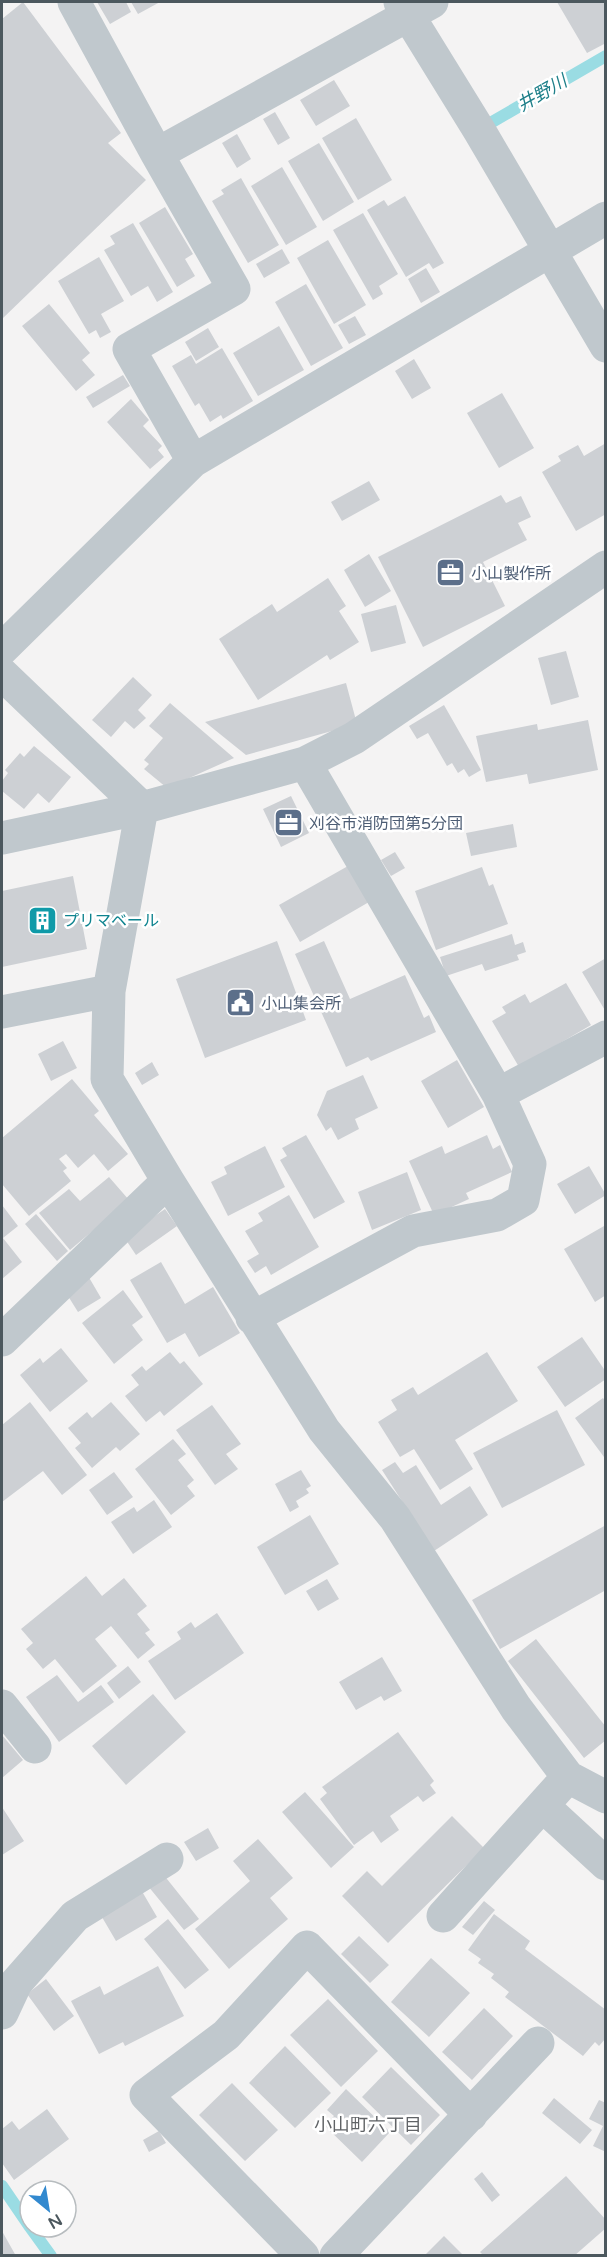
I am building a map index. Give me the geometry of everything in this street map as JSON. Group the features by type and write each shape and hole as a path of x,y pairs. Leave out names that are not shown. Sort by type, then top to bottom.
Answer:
{"street":[{"path":"74,2 234,289 129,350 194,461"},
{"path":"157,154 413,6 549,250 606,346"},
{"path":"2,649 194,461 606,218"},
{"path":"2,838 142,808 305,763 354,738 606,567"},
{"path":"2,674 142,808"},
{"path":"252,1317 413,1231 497,1215 523,1200 530,1164 498,1094 305,763"},
{"path":"142,808 109,991 107,1079 252,1317 324,1430 395,1518 516,1708 568,1777 606,1797"},
{"path":"2,1012 109,991"},
{"path":"498,1094 606,1037"},
{"path":"2,1340 168,1181"},
{"path":"2,1706 35,1747"},
{"path":"443,1916 568,1777"},
{"path":"543,1806 606,1864"},
{"path":"2,2013 16,1983 75,1916 167,1859"},
{"path":"303,2256 146,2095 226,2035 307,1947 471,2115"},
{"path":"336,2256 538,2043"}],"building":[{"path":"23,2 121,133 108,143 146,180 2,319 2,19"},
{"path":"97,2 126,2 131,12 110,24"},
{"path":"131,2 160,2 138,14"},
{"path":"557,2 606,2 606,43 587,53"},
{"path":"334,80 350,106 316,126 300,100"},
{"path":"275,112 290,138 278,145 263,119"},
{"path":"356,118 392,180 358,200 322,138"},
{"path":"237,134 251,159 237,168 222,143"},
{"path":"319,143 354,202 323,221 288,161"},
{"path":"282,167 317,227 286,245 251,186"},
{"path":"241,178 279,245 248,263 212,201 224,194 221,190"},
{"path":"405,196 444,263 433,269 429,263 406,277 367,210 384,200 388,206"},
{"path":"165,207 193,254 185,259 195,276 177,287 139,223"},
{"path":"363,213 398,274 379,286 383,294 373,300 333,230"},
{"path":"133,223 173,292 157,302 148,286 131,296 104,250 115,244 110,236"},
{"path":"328,240 366,305 334,324 297,258"},
{"path":"282,249 290,263 264,278 256,264"},
{"path":"99,257 124,301 101,314 111,332 100,338 96,330 89,334 58,281"},
{"path":"426,268 440,292 421,303 408,279"},
{"path":"306,284 343,348 311,366 275,302"},
{"path":"49,304 90,353 82,360 95,375 76,391 22,326"},
{"path":"355,316 366,335 349,344 338,325"},
{"path":"279,326 304,370 258,396 233,353"},
{"path":"208,328 219,347 196,361 185,342"},
{"path":"222,348 253,401 223,419 221,415 210,422 199,403 195,406 172,366 191,355 196,364"},
{"path":"414,359 431,388 412,399 395,371"},
{"path":"123,375 130,386 93,408 86,397"},
{"path":"502,393 534,448 499,468 467,413"},
{"path":"131,399 149,420 143,426 162,446 158,450 164,457 150,469 107,422"},
{"path":"606,443 606,514 576,531 542,472 561,461 558,456 578,445 584,456"},
{"path":"369,481 380,500 342,521 331,502"},
{"path":"501,495 506,503 521,496 531,517 518,523 527,540 483,562 505,606 423,647 378,557"},
{"path":"369,554 391,591 365,607 344,570"},
{"path":"328,578 346,606 339,611 359,642 330,660 327,655 258,700 219,639 272,604 277,612"},
{"path":"396,605 406,643 371,652 361,614"},
{"path":"566,651 579,697 551,705 538,658"},
{"path":"133,677 152,695 138,710 146,718 134,729 125,721 111,737 92,720"},
{"path":"346,683 357,724 246,755 205,722"},
{"path":"170,703 234,758 167,788 144,769 149,764 144,760 163,738 149,726"},
{"path":"444,705 481,770 469,777 464,769 458,773 452,763 447,766 428,733 417,739 409,726"},
{"path":"588,720 598,770 529,784 527,774 486,782 476,736 537,724 538,730"},
{"path":"34,746 71,777 49,803 38,793 24,809 2,791 2,781 8,773 5,770 20,753 24,757"},
{"path":"291,796 309,833 281,847 263,809"},
{"path":"513,824 517,847 471,856 466,833"},
{"path":"395,852 405,868 391,876 381,860"},
{"path":"348,866 369,902 300,942 279,905"},
{"path":"482,867 489,886 493,884 508,924 436,950 415,891"},
{"name":"プリマベール","path":"73,876 87,949 2,967 2,891"},
{"path":"512,934 515,945 523,942 526,952 517,955 519,960 485,971 482,964 446,976 440,957"},
{"path":"277,941 306,1020 205,1058 176,979"},
{"path":"324,941 350,999 405,975 424,1018 429,1015 436,1032 371,1061 368,1057 346,1067 295,954"},
{"path":"606,958 606,1012 582,972"},
{"path":"566,983 591,1025 519,1067 492,1021 506,1013 502,1007 525,994 530,1003"},
{"path":"63,1041 77,1068 51,1081 38,1054"},
{"path":"457,1060 484,1107 448,1128 421,1081"},
{"path":"152,1062 159,1075 142,1085 135,1073"},
{"path":"363,1075 378,1108 355,1119 359,1129 338,1140 331,1127 326,1131 317,1115 327,1091"},
{"path":"72,1079 99,1111 94,1115 128,1154 108,1171 94,1154 78,1168 66,1154 59,1159 67,1168 63,1171 71,1181 29,1216 2,1184 2,1138"},
{"path":"306,1135 345,1202 314,1219 280,1160 287,1156 282,1148"},
{"path":"487,1135 493,1149 500,1145 512,1172 466,1193 469,1199 434,1215 409,1161 442,1146 445,1154"},
{"path":"265,1146 285,1187 228,1216 211,1182 227,1174 224,1167"},
{"path":"589,1166 606,1195 575,1214 557,1184"},
{"path":"407,1172 421,1210 372,1230 358,1192"},
{"path":"109,1177 129,1200 70,1250 39,1213 69,1189 80,1201"},
{"path":"289,1195 319,1247 271,1275 266,1266 255,1273 247,1261 259,1254 245,1231 263,1221 258,1213"},
{"path":"2,1205 18,1226 3,1238 22,1262 2,1279"},
{"path":"165,1209 177,1226 136,1255 124,1237"},
{"path":"36,1214 68,1251 57,1261 25,1224"},
{"path":"604,1226 606,1229 606,1295 595,1302 564,1249"},
{"path":"161,1262 185,1304 213,1287 240,1333 199,1357 185,1333 167,1343 130,1280"},
{"path":"87,1274 101,1298 78,1312 63,1288"},
{"path":"123,1290 143,1317 132,1325 143,1340 114,1364 82,1323"},
{"path":"582,1337 606,1372 606,1379 565,1407 537,1367"},
{"path":"61,1348 88,1381 50,1412 20,1375 40,1358 43,1363"},
{"path":"170,1352 180,1364 184,1361 203,1384 164,1416 160,1411 146,1422 125,1396 139,1385 131,1375 142,1366 146,1371"},
{"path":"487,1352 518,1401 455,1440 473,1469 440,1490 414,1449 400,1457 378,1422 397,1410 391,1400 413,1387 418,1395"},
{"path":"603,1398 606,1402 606,1455 604,1457 575,1418"},
{"path":"30,1402 87,1475 62,1495 43,1471 2,1502 2,1425"},
{"path":"111,1402 140,1434 120,1451 116,1447 92,1468 75,1448 81,1443 68,1428 87,1412 92,1418"},
{"path":"212,1405 241,1444 226,1454 238,1469 215,1485 176,1430"},
{"path":"557,1410 585,1465 502,1508 473,1453"},
{"path":"173,1439 186,1454 178,1460 194,1480 187,1486 195,1496 171,1515 135,1469"},
{"path":"395,1462 403,1473 416,1465 441,1505 470,1486 488,1515 434,1551 382,1470"},
{"path":"301,1470 311,1486 306,1489 309,1493 296,1501 299,1507 290,1512 275,1484"},
{"path":"114,1472 133,1497 107,1515 89,1490"},
{"path":"154,1500 172,1527 133,1554 111,1522 134,1507 137,1512"},
{"path":"310,1515 339,1564 285,1595 257,1547"},
{"path":"606,1525 606,1590 500,1649 472,1600"},
{"path":"86,1576 102,1596 124,1578 147,1606 137,1614 150,1630 145,1633 155,1645 138,1659 111,1626 95,1639 117,1666 83,1693 55,1659 43,1669 26,1649 33,1643 21,1629"},
{"path":"327,1579 339,1599 318,1611 306,1591"},
{"path":"217,1613 244,1653 175,1700 148,1661 181,1639 177,1632 191,1622 195,1628"},
{"path":"536,1639 606,1727 606,1740 584,1758 508,1661"},
{"path":"382,1657 402,1691 384,1701 381,1696 356,1710 339,1682"},
{"path":"128,1666 141,1682 119,1699 107,1683"},
{"path":"57,1675 78,1702 101,1685 114,1702 59,1742 26,1697"},
{"path":"153,1694 186,1732 126,1785 92,1746"},
{"path":"398,1732 434,1781 430,1785 436,1793 423,1802 418,1796 390,1816 399,1830 381,1843 373,1831 354,1845 320,1799 327,1793 322,1787"},
{"path":"2,1735 23,1760 2,1778"},
{"path":"305,1792 354,1847 331,1868 282,1812"},
{"path":"2,1807 24,1841 2,1855"},
{"path":"452,1816 484,1848 388,1943 342,1896 367,1871 382,1886"},
{"path":"208,1828 219,1848 196,1861 184,1842"},
{"path":"258,1839 293,1878 270,1898 288,1919 229,1969 195,1929 250,1881 233,1861"},
{"path":"163,1874 199,1919 184,1930 148,1886"},
{"path":"140,1888 157,1917 116,1941 99,1912"},
{"path":"484,1901 495,1910 473,1935 462,1927"},
{"path":"494,1914 530,1941 525,1949 606,2010 606,2038 599,2046 595,2042 583,2056 505,1997 509,1992 491,1978 494,1974 478,1963 481,1959 468,1950"},
{"path":"168,1919 209,1970 185,1989 144,1939"},
{"path":"359,1936 389,1965 370,1983 341,1954"},
{"path":"431,1958 470,1993 429,2037 391,2002"},
{"path":"158,1966 184,2016 125,2046 123,2042 99,2054 71,2001 100,1986 104,1995"},
{"path":"46,1979 74,2016 54,2031 27,1994"},
{"path":"328,1999 378,2051 341,2087 290,2035"},
{"path":"484,2008 513,2036 472,2080 442,2052"},
{"path":"285,2046 331,2093 295,2128 249,2083"},
{"path":"391,2067 440,2115 411,2145 362,2097"},
{"path":"232,2083 278,2130 245,2161 199,2115"},
{"path":"346,2089 390,2132 362,2162 325,2126 334,2116 327,2110"},
{"path":"554,2098 592,2130 580,2144 542,2113"},
{"path":"599,2100 606,2103 606,2152 593,2146 603,2126 589,2119"},
{"path":"47,2109 69,2139 14,2180 2,2163 2,2129 12,2121 19,2130"},
{"path":"159,2131 166,2143 149,2152 143,2140"},
{"path":"482,2172 500,2195 492,2202 474,2179"},
{"path":"566,2176 606,2220 606,2228 574,2256 484,2256 480,2252"},
{"path":"2,2231 16,2256 2,2256"},
{"path":"444,2236 464,2256 424,2256"}],"waterway":[{"name":"井野川","path":"480,129 606,56"},
{"path":"2,2186 18,2209"},
{"path":"39,2239 51,2256"}],"place":[{"name":"小山製作所","path":"450,573"},
{"name":"刈谷市消防団第5分団","path":"288,823"},
{"name":"プリマベール","path":"42,920"},
{"name":"小山集会所","path":"240,1003"}],"district":[{"name":"小山町六丁目","path":"368,2125"}]}
